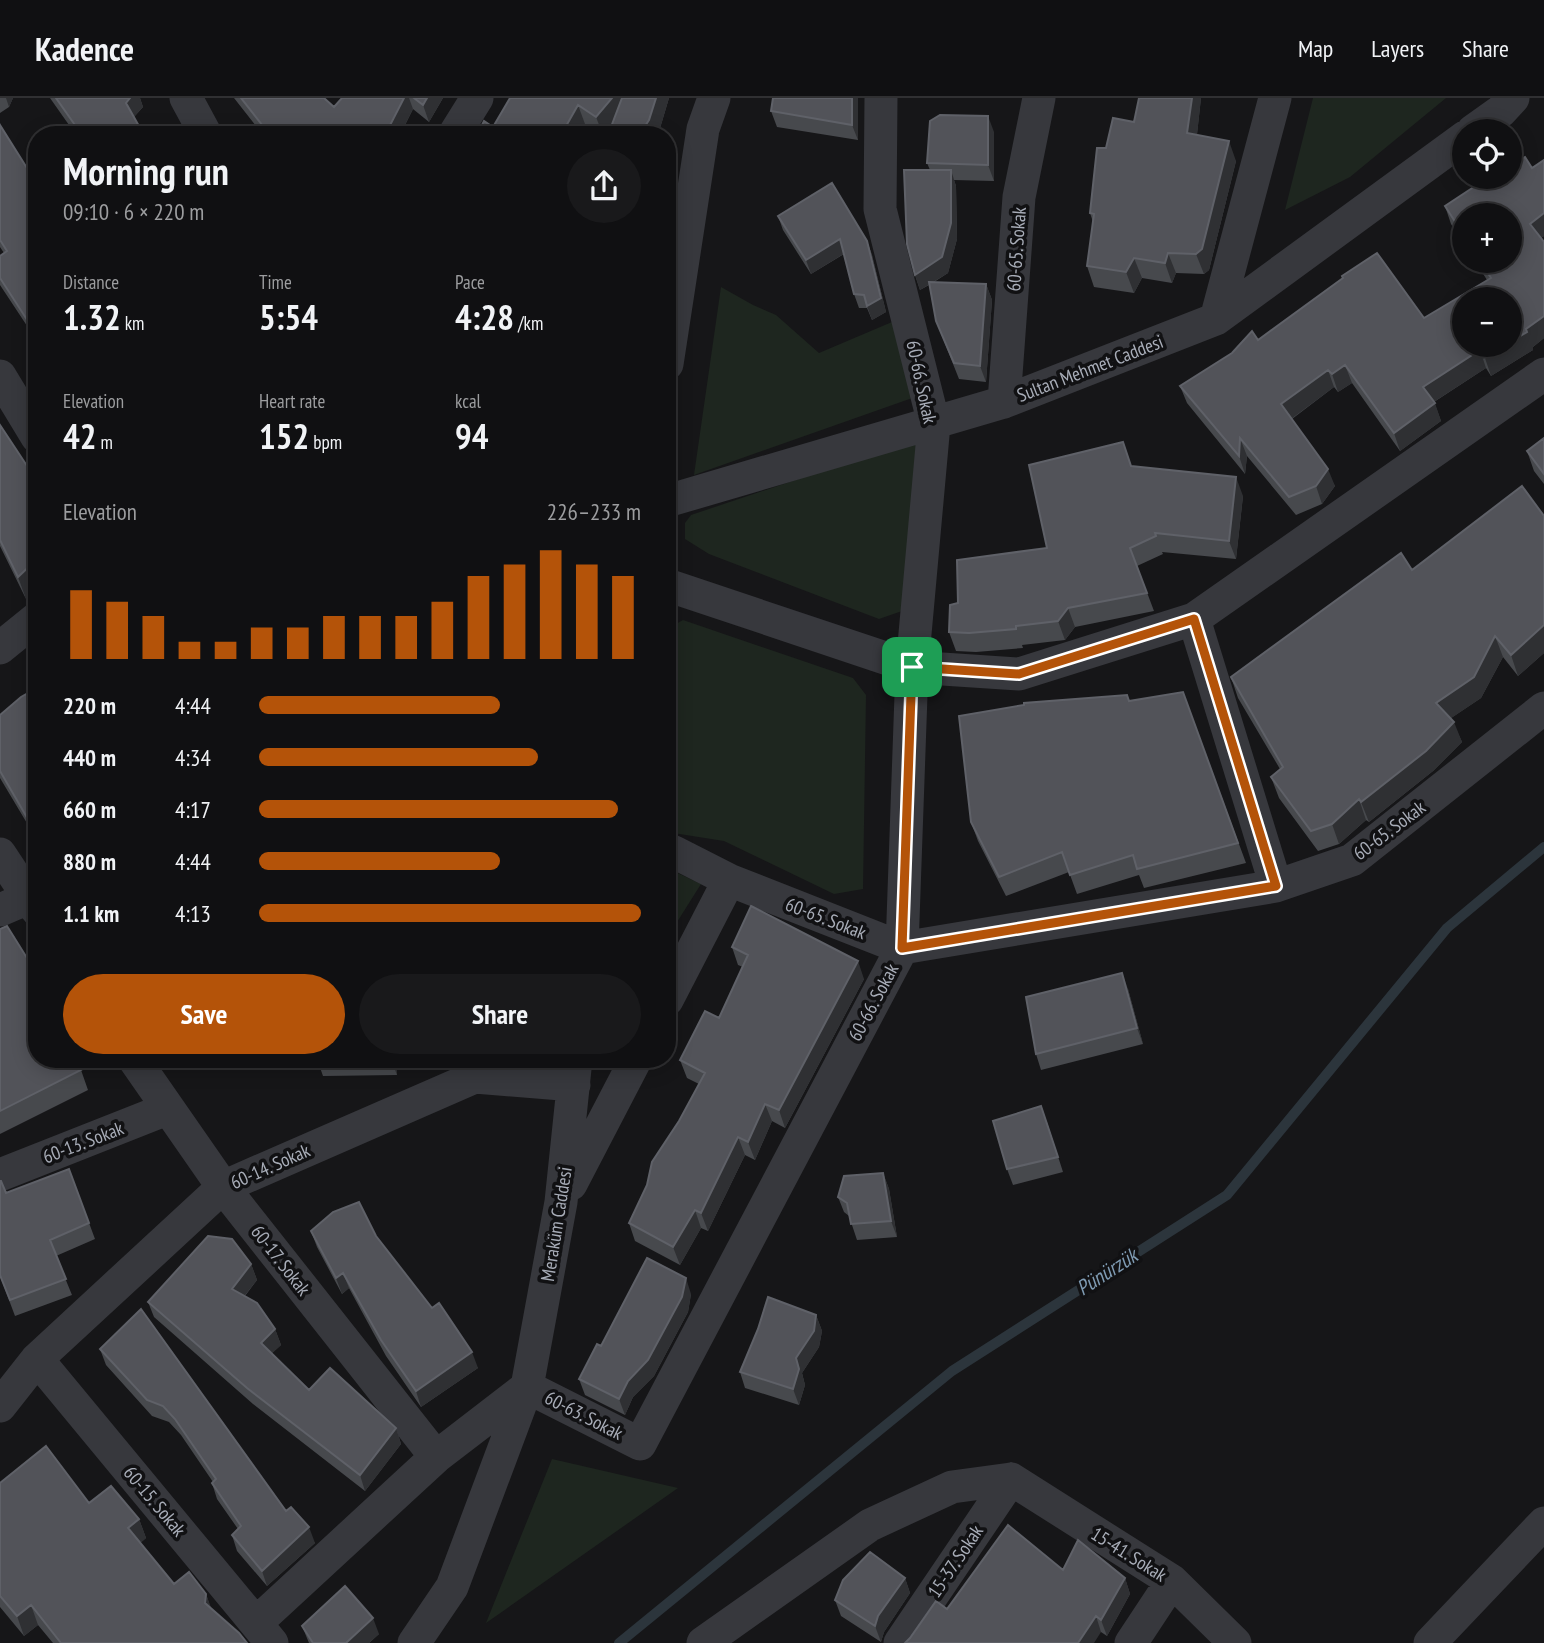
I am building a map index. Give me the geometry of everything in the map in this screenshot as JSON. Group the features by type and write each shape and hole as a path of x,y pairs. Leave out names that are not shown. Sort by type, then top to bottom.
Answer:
{"street":[{"path":"186,98 201,126"},
{"path":"460,126 477,98"},
{"path":"676,305 703,129 714,98"},
{"name":"60-66. Sokak","path":"640,1444 902,948 912,667 934,424 880,209 881,98"},
{"name":"60-65. Sokak","path":"1004,402 1019,197 1039,98"},
{"path":"1216,319 1275,98"},
{"path":"1489,119 1513,98"},
{"name":"Sultan Mehmet Caddesi","path":"676,497 1004,402 1216,319 1452,147"},
{"path":"676,588 912,667 1019,674 1194,619 1544,374"},
{"path":"0,376 28,422"},
{"path":"1194,619 1276,886"},
{"path":"0,648 28,625"},
{"name":"60-65. Sokak","path":"676,853 729,880 902,948 1276,886 1352,860 1544,708"},
{"path":"0,854 22,906"},
{"path":"676,983 729,880"},
{"name":"60-17. Sokak","path":"140,1068 223,1187 436,1457"},
{"name":"60-14. Sokak","path":"0,1406 37,1359 223,1187 469,1068 575,1072"},
{"path":"561,1202 631,1068"},
{"name":"Meraküm Caddesi","path":"414,1643 452,1587 527,1387 561,1202 575,1072"},
{"name":"60-13. Sokak","path":"0,1175 167,1109"},
{"name":"60-15. Sokak","path":"37,1359 264,1633"},
{"path":"264,1633 436,1457 527,1387"},
{"name":"60-63. Sokak","path":"527,1387 640,1444"},
{"path":"704,1643 870,1525 952,1487 1011,1479"},
{"name":"15-41. Sokak","path":"1011,1479 1172,1581 1235,1643"},
{"name":"15-37. Sokak","path":"900,1643 1011,1479"},
{"path":"1430,1643 1544,1522"},
{"path":"1131,1643 1172,1581"}],"shaded area":[{"path":"1313,98 1446,98 1350,177 1285,210"},
{"path":"721,287 776,315 819,353 892,322 918,396 694,475"},
{"path":"924,437 902,611 879,619 709,554 685,539 685,523 691,515"},
{"path":"683,620 853,678 866,695 863,889 834,894 724,841 676,833 676,624"},
{"path":"676,872 701,884 676,924"},
{"path":"552,1459 678,1488 486,1623"}],"building":[{"path":"56,98 130,98 126,103 139,126 76,126"},
{"path":"241,98 324,98 334,107 342,98 404,98 390,126 263,126"},
{"path":"414,98 427,98 423,105"},
{"path":"510,98 612,98 596,117 578,105 566,126 494,126"},
{"path":"622,98 656,98 645,126 611,126"},
{"path":"773,98 852,98 852,125 771,111"},
{"path":"1139,98 1192,98 1187,133 1229,141 1202,249 1196,254 1168,253 1165,263 1134,258 1126,272 1087,266 1094,214 1090,213 1097,148 1106,148 1113,118 1134,122"},
{"path":"940,115 988,116 988,165 927,163 930,121"},
{"path":"0,125 28,170 28,321 0,278 0,256 7,251 0,240"},
{"path":"1525,157 1532,168 1544,160 1544,213 1530,224 1544,242 1544,316 1522,335 1522,287 1476,287 1491,278 1488,273 1522,273 1522,203 1452,203 1452,217 1445,206 1471,189 1522,189 1522,159"},
{"path":"904,170 951,170 951,223 942,257 915,275 907,244"},
{"path":"832,183 867,241 881,298 867,306 864,295 854,294 840,239 806,260 778,216"},
{"path":"1377,253 1424,318 1452,301 1452,357 1469,357 1423,387 1435,403 1394,433 1345,365 1332,374 1328,370 1281,404 1328,469 1316,486 1289,497 1240,438 1239,456 1180,386 1232,353 1252,331 1258,340"},
{"path":"929,282 986,284 980,366 954,363 936,321"},
{"path":"0,425 28,467 28,568 18,577 0,540"},
{"path":"1544,438 1544,474 1527,451"},
{"path":"1123,442 1131,466 1236,477 1229,541 1155,533 1156,536 1130,548 1147,593 1068,608 1058,621 1016,626 1016,629 949,632 950,605 958,603 957,560 1047,548 1029,465"},
{"path":"1522,486 1544,516 1544,625 1511,655 1495,636 1474,677 1436,703 1454,722 1426,751 1361,802 1359,799 1332,824 1311,831 1271,777 1283,767 1231,677 1401,553 1412,570"},
{"path":"1183,692 1238,843 1137,869 1133,855 1070,875 1062,852 999,877 971,822 959,716 1024,703 1127,695 1129,701"},
{"path":"28,693 28,819 0,771 0,715"},
{"path":"751,906 858,961 779,1110 765,1104 748,1142 738,1137 701,1213 695,1210 673,1247 629,1223 647,1185 652,1162 679,1121 705,1073 680,1060 705,1011 719,1018 748,955 732,947"},
{"path":"7,926 28,960 28,1068 81,1070 0,1111 0,929"},
{"path":"1122,973 1137,1028 1036,1054 1026,997"},
{"path":"1041,1106 1058,1157 1007,1169 993,1121"},
{"path":"69,1169 89,1223 50,1240 66,1279 10,1300 0,1275 0,1181 6,1193"},
{"path":"883,1173 891,1221 851,1224 847,1203 838,1197 844,1176"},
{"path":"359,1202 376,1236 432,1308 439,1303 472,1352 416,1391 381,1340 343,1273 336,1278 311,1231 333,1212"},
{"path":"208,1236 232,1239 251,1264 232,1289 257,1303 275,1329 261,1343 309,1390 330,1368 396,1428 360,1475 247,1388 148,1302"},
{"path":"647,1258 686,1278 682,1297 648,1360 628,1381 619,1399 579,1379 597,1344 601,1346"},
{"path":"768,1297 816,1315 814,1331 796,1358 799,1369 793,1389 740,1372"},
{"path":"141,1309 286,1511 291,1507 309,1527 262,1571 232,1535 241,1526 212,1483 216,1479 175,1419 163,1406 147,1400 100,1349"},
{"path":"46,1446 89,1503 111,1486 139,1519 128,1528 174,1584 189,1572 206,1594 205,1603 247,1643 61,1643 31,1605 17,1616 0,1596 0,1483"},
{"path":"1008,1525 1063,1570 1078,1540 1125,1578 1101,1620 1096,1616 1078,1643 905,1643 936,1601 947,1609"},
{"path":"870,1552 905,1578 878,1616 875,1626 835,1600 843,1580"},
{"path":"345,1586 373,1618 346,1643 313,1643 302,1626"}],"waterway":[{"name":"Pünürzük","path":"619,1643 952,1371 1227,1195 1447,928 1544,847"}],"route":[{"path":"1194,619 1276,886 902,948 912,667 1019,674 1194,619"}]}
